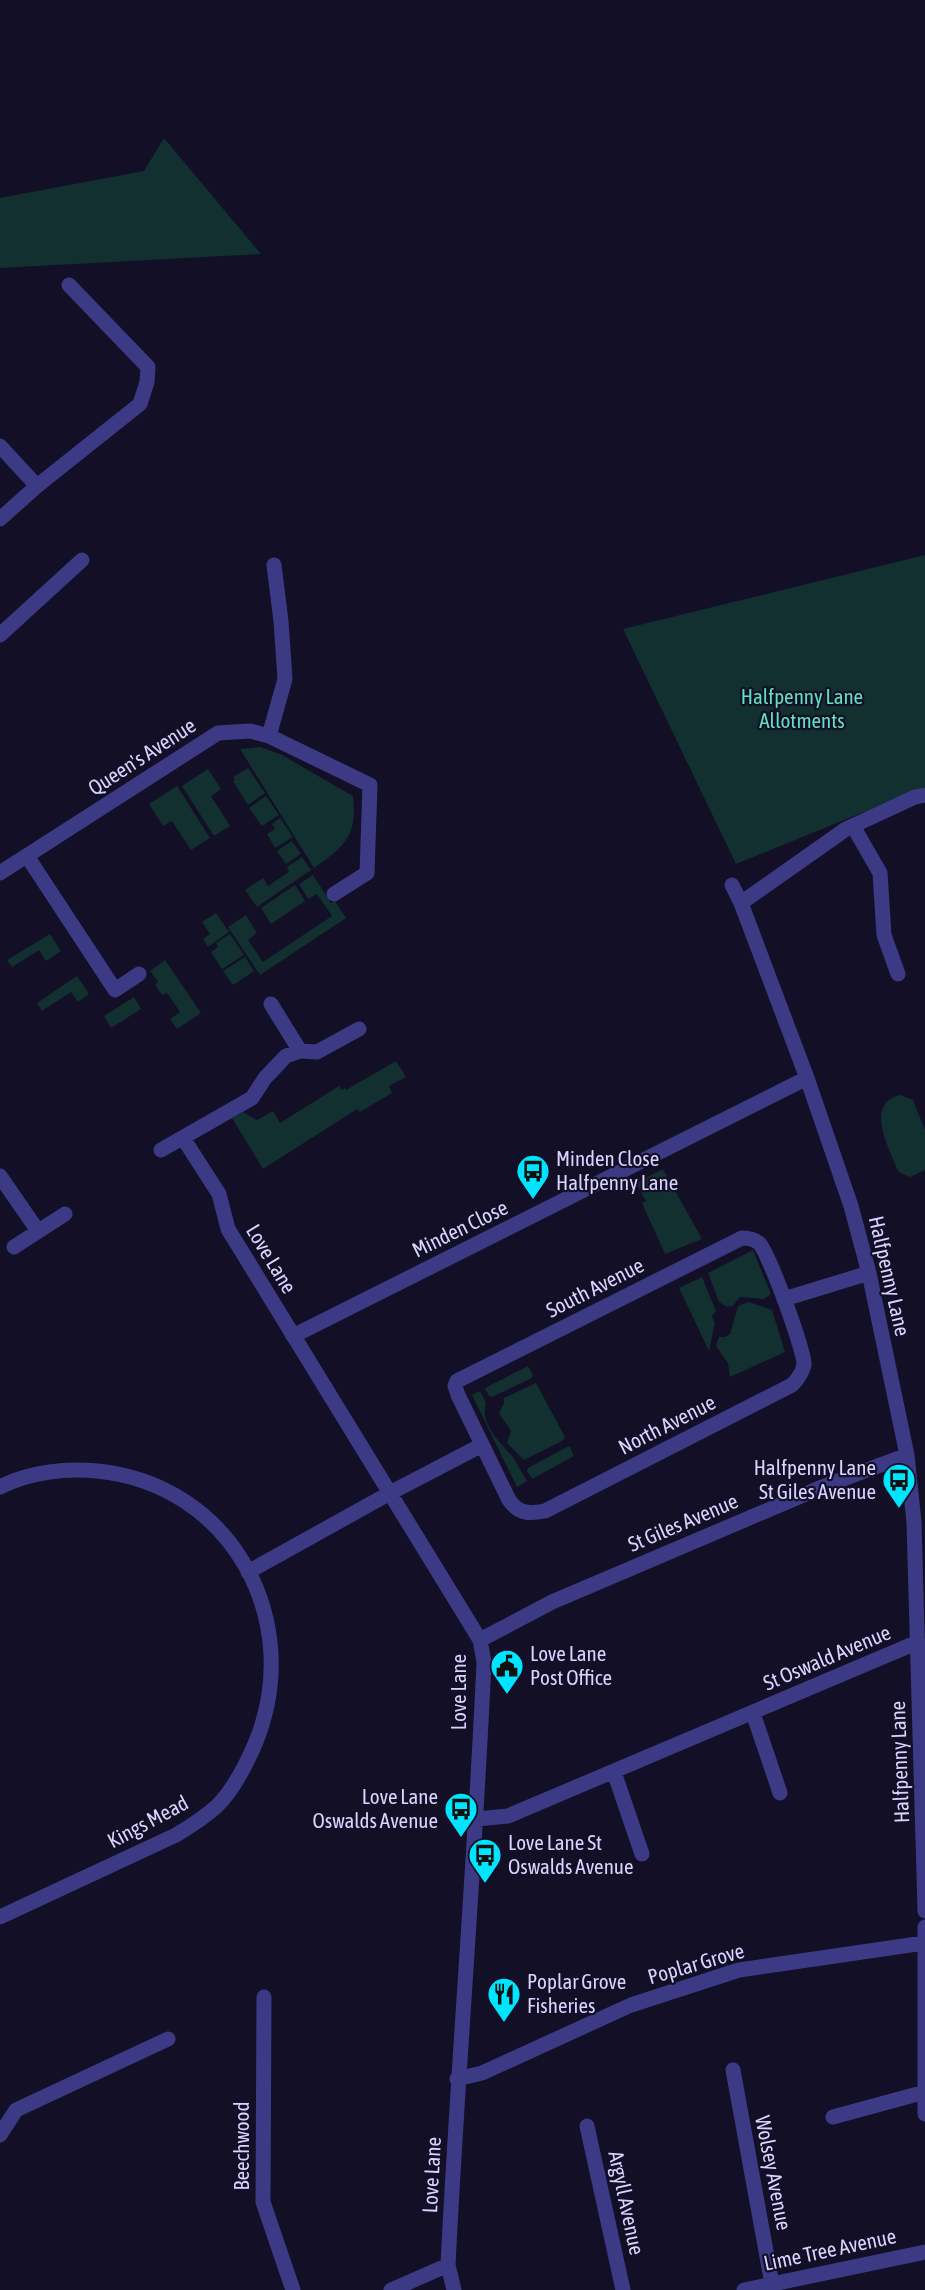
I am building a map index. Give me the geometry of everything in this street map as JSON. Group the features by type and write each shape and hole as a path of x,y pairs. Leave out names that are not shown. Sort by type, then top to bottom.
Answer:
{"street":[{"path":"0,519 37,486 140,404 147,382 148,367 69,285"},
{"path":"0,446 37,486"},
{"path":"3,626 82,560"},
{"path":"269,736 285,679 282,621 274,565"},
{"name":"Queen's Avenue","path":"0,873 218,733 250,731 269,736 370,785 367,873 334,894"},
{"path":"741,903 853,826 915,797 925,795"},
{"path":"853,826 880,873 884,935 898,974"},
{"path":"27,856 115,990 139,974"},
{"name":"Halfpenny Lane","path":"732,885 741,903 807,1078 851,1206 869,1274 907,1455 920,1580 918,1642 925,1911"},
{"path":"271,1004 300,1052"},
{"path":"162,1150 252,1098 265,1078 286,1056 300,1052 317,1052 359,1029"},
{"name":"Minden Close","path":"293,1336 807,1078"},
{"name":"Love Lane","path":"183,1138 219,1194 228,1229 480,1640 484,1662 477,1819 457,2079 448,2265 454,2290"},
{"path":"0,1176 38,1231"},
{"path":"14,1247 65,1214"},
{"name":"South Avenue","path":"482,1445 454,1386 457,1382 742,1238 750,1238 758,1242 764,1250 784,1299"},
{"path":"784,1299 869,1274"},
{"name":"North Avenue","path":"482,1445 514,1507 521,1512 531,1514 545,1511 792,1384 799,1378 804,1360 784,1299"},
{"path":"248,1572 482,1445"},
{"name":"St Giles Avenue","path":"480,1640 552,1602 822,1487 907,1455"},
{"name":"Kings Mead","path":"0,1487 40,1473 77,1469 122,1473 145,1480 190,1504 231,1541 248,1572 267,1618 271,1667 270,1694 264,1722 249,1758 219,1804 176,1835 0,1917"},
{"name":"St Oswald Avenue","path":"477,1819 507,1816 918,1642"},
{"name":"St Oswald Avenue","path":"753,1713 780,1793"},
{"path":"614,1772 642,1854"},
{"path":"925,1927 925,2114"},
{"name":"Poplar Grove","path":"457,2079 482,2073 631,2005 714,1977 739,1970 924,1943"},
{"name":"Beechwood","path":"264,1997 263,2202 293,2290"},
{"path":"0,2135 16,2110 168,2039"},
{"name":"Wolsey Avenue","path":"733,2070 772,2284"},
{"path":"832,2117 924,2092"},
{"name":"Argyll Avenue","path":"587,2126 623,2290"},
{"name":"Lime Tree Avenue","path":"744,2290 925,2252"},
{"path":"391,2290 448,2265"}],"green space":[{"path":"164,138 261,254 0,268 0,198 144,171"},
{"name":"Halfpenny Lane Allotments","path":"925,555 925,787 736,864 623,629"},
{"path":"260,747 280,754 353,796 353,821 347,839 341,847 314,868 240,749"},
{"path":"248,768 265,793 248,805 233,781 235,780 233,777"},
{"path":"208,769 221,789 211,796 230,826 214,836 182,786"},
{"path":"177,786 210,838 191,850 172,821 163,826 149,804"},
{"path":"266,796 279,815 262,826 249,808"},
{"path":"280,818 293,837 275,848 267,834 275,829 272,824"},
{"path":"292,841 301,854 286,864 277,851"},
{"path":"302,857 311,870 257,907 245,890 263,878 268,886 289,872 287,867"},
{"path":"313,875 331,903 335,901 346,918 260,975 228,927 246,915 257,933 248,940 263,962 332,916 317,894 308,899 299,884"},
{"path":"295,885 305,901 271,924 261,908"},
{"path":"216,913 229,932 208,947 203,939 210,934 202,922"},
{"path":"50,934 61,951 46,961 39,950 12,967 7,960"},
{"path":"230,934 244,955 222,969 211,952 218,947 216,943"},
{"path":"245,957 254,971 233,985 223,971"},
{"path":"165,960 201,1013 177,1029 170,1019 180,1012 167,993 162,995 155,985 158,982 150,971"},
{"path":"77,976 89,994 78,1002 71,992 42,1011 37,1003"},
{"path":"134,997 141,1009 111,1028 104,1016"},
{"path":"396,1061 406,1077 389,1086 392,1093 360,1112 357,1109 263,1169 232,1118 243,1112 257,1120 273,1111 280,1123 339,1086 342,1090 345,1088 346,1090"},
{"path":"900,1095 913,1100 925,1130 925,1170 910,1177 900,1173 897,1169 882,1127 883,1107 889,1100"},
{"path":"663,1169 702,1239 665,1254 642,1203 646,1201 636,1183"},
{"path":"753,1250 771,1294 764,1299 740,1297 733,1306 727,1307 719,1302 708,1273"},
{"path":"702,1277 716,1311 712,1316 715,1323 709,1351 679,1288"},
{"path":"749,1302 772,1310 785,1352 730,1377 728,1363 716,1346 719,1337 730,1334 738,1306"},
{"path":"528,1366 533,1375 532,1378 492,1397 489,1396 485,1388"},
{"path":"536,1383 565,1437 562,1441 524,1460 507,1443 511,1431 499,1413 504,1398"},
{"path":"480,1391 486,1403 486,1419 489,1427 515,1460 527,1481 517,1487 472,1395"},
{"path":"570,1447 574,1456 532,1479 527,1471 528,1468"}],"place":[{"name":"Minden Close Halfpenny Lane","path":"533,1200"},
{"name":"Halfpenny Lane St Giles Avenue","path":"899,1509"},
{"name":"Love Lane Post Office","path":"507,1695"},
{"name":"Love Lane Oswalds Avenue","path":"461,1838"},
{"name":"Love Lane St Oswalds Avenue","path":"485,1884"},
{"name":"Poplar Grove Fisheries","path":"504,2023"}]}
